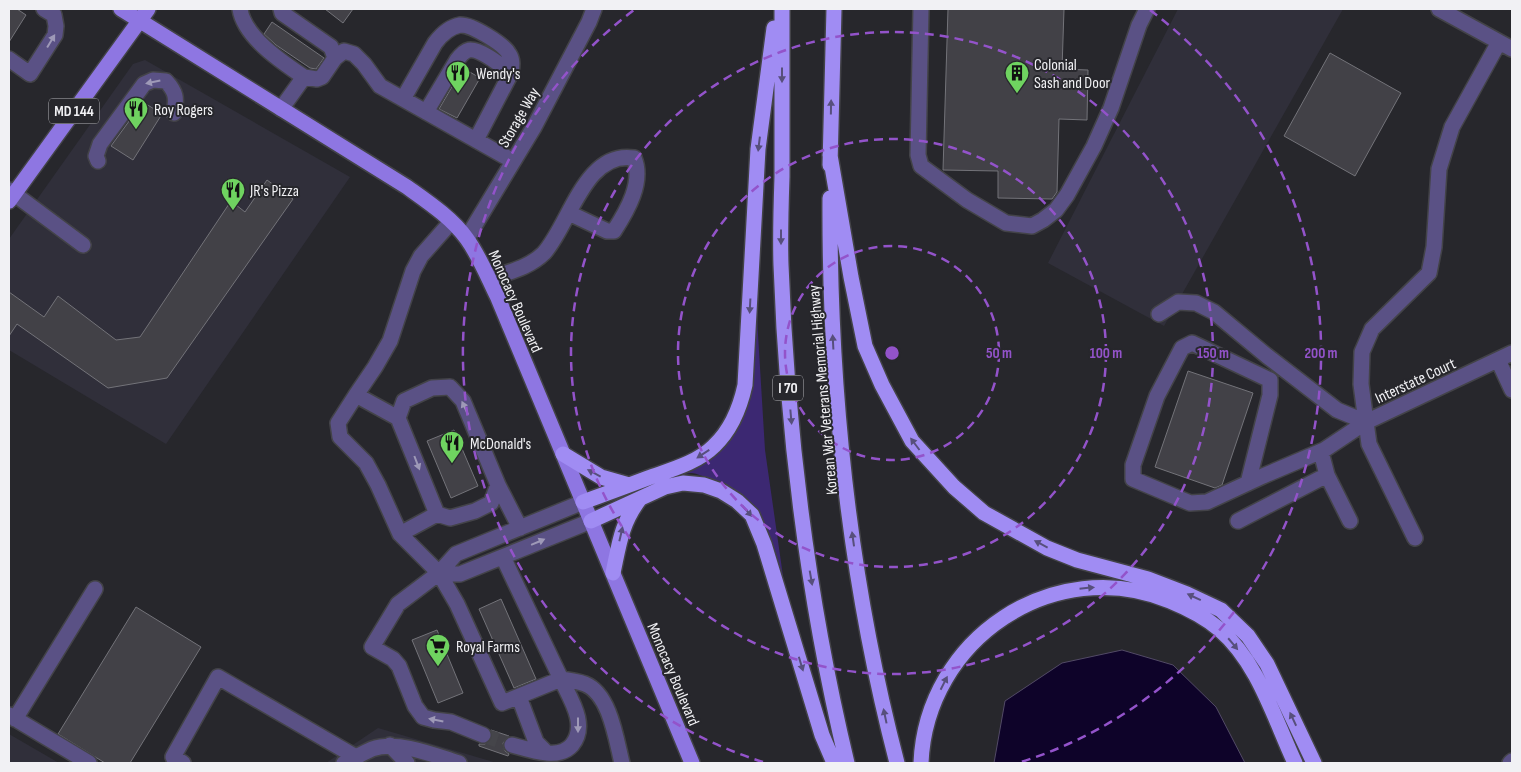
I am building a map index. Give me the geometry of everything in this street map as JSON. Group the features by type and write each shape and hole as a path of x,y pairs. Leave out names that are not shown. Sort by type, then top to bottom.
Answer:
{"highway":[{"path":"583,502 679,467 699,457 713,447 735,418 741,403 747,348 758,149 777,9"},
{"name":"Korean War Veterans Memorial Highway","path":"782,9 781,263 786,362 795,463 807,551 824,653 847,763"},
{"name":"Korean War Veterans Memorial Highway","path":"834,9 830,155 830,272 834,359 843,459 854,544 869,640 896,763"},
{"path":"830,155 865,346 882,385 912,441 954,487 984,513 1047,548 1077,560 1148,579 1222,610 1248,636 1268,664 1314,763"},
{"path":"563,454 601,477 629,485"},
{"path":"591,521 666,487 683,483 704,485 721,491 737,501 752,515 764,544 822,735 834,763"},
{"path":"613,574 624,524 629,512 640,498"},
{"path":"922,763 922,750 926,729 942,685 952,667 971,644 986,630 1005,615 1043,597 1090,588 1119,587 1141,590 1181,605 1218,628 1233,643 1247,662 1263,692 1294,763"}],"main road":[{"name":"Monocacy Boulevard","path":"121,9 144,15 281,109 408,187 430,203 467,238 489,279 692,763"},
{"name":"MD 144","path":"10,195 144,15"}],"street":[{"path":"9,59 30,74 55,35 54,16 44,9"},
{"path":"281,9 282,13 331,47 335,58"},
{"name":"Storage Way","path":"467,238 534,127 594,9"},
{"path":"921,9 918,155 921,166 967,200 1006,223 1032,226 1044,220 1056,210 1067,195 1094,146 1111,108 1139,24 1147,9"},
{"path":"1138,9 1139,24"},
{"path":"1366,422 1361,384 1362,352 1372,330 1429,272 1434,247 1439,170 1452,127 1506,46 1439,9"},
{"path":"244,10 252,35 287,66 304,77 317,80 322,77 335,58 344,51 354,54 380,86 513,161"},
{"path":"403,99 441,34 458,25 467,26 503,45 512,63 511,73 476,140"},
{"path":"426,112 462,53 469,50 477,51 511,73"},
{"path":"281,109 304,77"},
{"path":"98,161 96,156 100,144 144,84 153,80 166,81 174,89 177,98 174,113"},
{"path":"489,279 531,264 555,238 583,187 600,167 616,159 634,158 638,167 632,199 614,231 607,231 569,213"},
{"path":"10,195 83,245"},
{"path":"451,222 421,256 413,271 390,341 376,367 338,423 340,437 366,463 400,534 438,573 457,604 502,703 561,680 586,684 594,689 602,699 611,722 622,763"},
{"path":"1158,314 1178,302 1196,303 1214,312 1282,369 1336,410 1366,422"},
{"path":"1270,380 1192,343 1182,348 1157,396 1134,465 1133,479 1190,503 1207,502 1321,452 1366,422"},
{"path":"1505,357 1512,390"},
{"name":"Interstate Court","path":"1415,538 1369,444 1366,422 1505,357"},
{"path":"1248,483 1270,395 1270,380 1282,369"},
{"path":"398,418 404,400 432,388 450,387 463,401 498,484 520,528"},
{"path":"356,395 398,418 437,514"},
{"path":"1321,452 1327,475 1350,521"},
{"path":"1238,521 1327,475"},
{"path":"400,534 437,514 450,518 475,511 491,503 498,484"},
{"path":"483,735 451,722 424,717 415,706 399,666 393,659 372,647 398,604 438,573 456,554 583,502"},
{"path":"438,573 460,574 591,521"},
{"path":"503,557 577,713 579,726 576,740 568,749 558,753 547,753 512,745"},
{"path":"89,763 12,717 95,589"},
{"path":"183,763 173,757 218,677 350,760 373,749 390,745 426,752 459,763"},
{"path":"519,697 536,742 547,753"},
{"path":"390,745 407,763"}],"shaded area":[{"path":"1178,9 1343,9 1164,326 1048,263"},
{"path":"145,60 350,177 166,444 9,350 9,239 133,64"},
{"path":"757,318 765,450 784,583 775,550 763,521 744,497 730,487 693,473 687,473 650,486 649,484 696,467 716,455 731,440 741,423 748,404 752,383"},
{"path":"1122,650 1173,665 1216,707 1245,763 994,763 1005,701 1062,663"},
{"path":"378,728 497,763 326,763"},
{"path":"9,734 59,763 9,763"}],"building":[{"path":"9,9 17,9 26,15 9,42"},
{"path":"325,9 353,9 343,23"},
{"name":"Colonial Sash and Door","path":"948,9 1064,9 1062,69 1088,70 1087,120 1059,119 1057,192 1052,199 998,198 998,171 943,170"},
{"path":"272,22 324,58 316,69 310,68 276,45 264,34"},
{"path":"1330,53 1401,93 1355,176 1284,136"},
{"name":"Wendy's","path":"463,68 480,78 457,118 439,109"},
{"name":"Roy Rogers","path":"143,102 162,114 133,160 111,146"},
{"path":"267,180 293,199 167,378 108,388 17,324 9,336 9,292 44,317 58,296 116,340 140,337 231,201 245,212"},
{"path":"1188,371 1253,393 1222,485 1215,488 1155,467"},
{"name":"McDonald's","path":"454,430 478,486 451,498 427,441"},
{"name":"Royal Farms","path":"501,599 536,679 514,688 479,609"},
{"path":"136,607 201,647 130,763 105,763 58,734"},
{"name":"Royal Farms","path":"437,630 463,693 438,703 412,640"},
{"path":"491,730 509,736 503,743 505,751 509,754 508,756 479,746 479,744 485,744 491,739"}],"tunnel":[{"path":"483,735 512,745"}],"place":[{"name":"Wendy's","path":"458,94"},
{"name":"Colonial Sash and Door","path":"1017,94"},
{"name":"Roy Rogers","path":"136,130"},
{"name":"JR's Pizza","path":"233,211"},
{"name":"McDonald's","path":"452,464"},
{"name":"Royal Farms","path":"438,667"}]}
